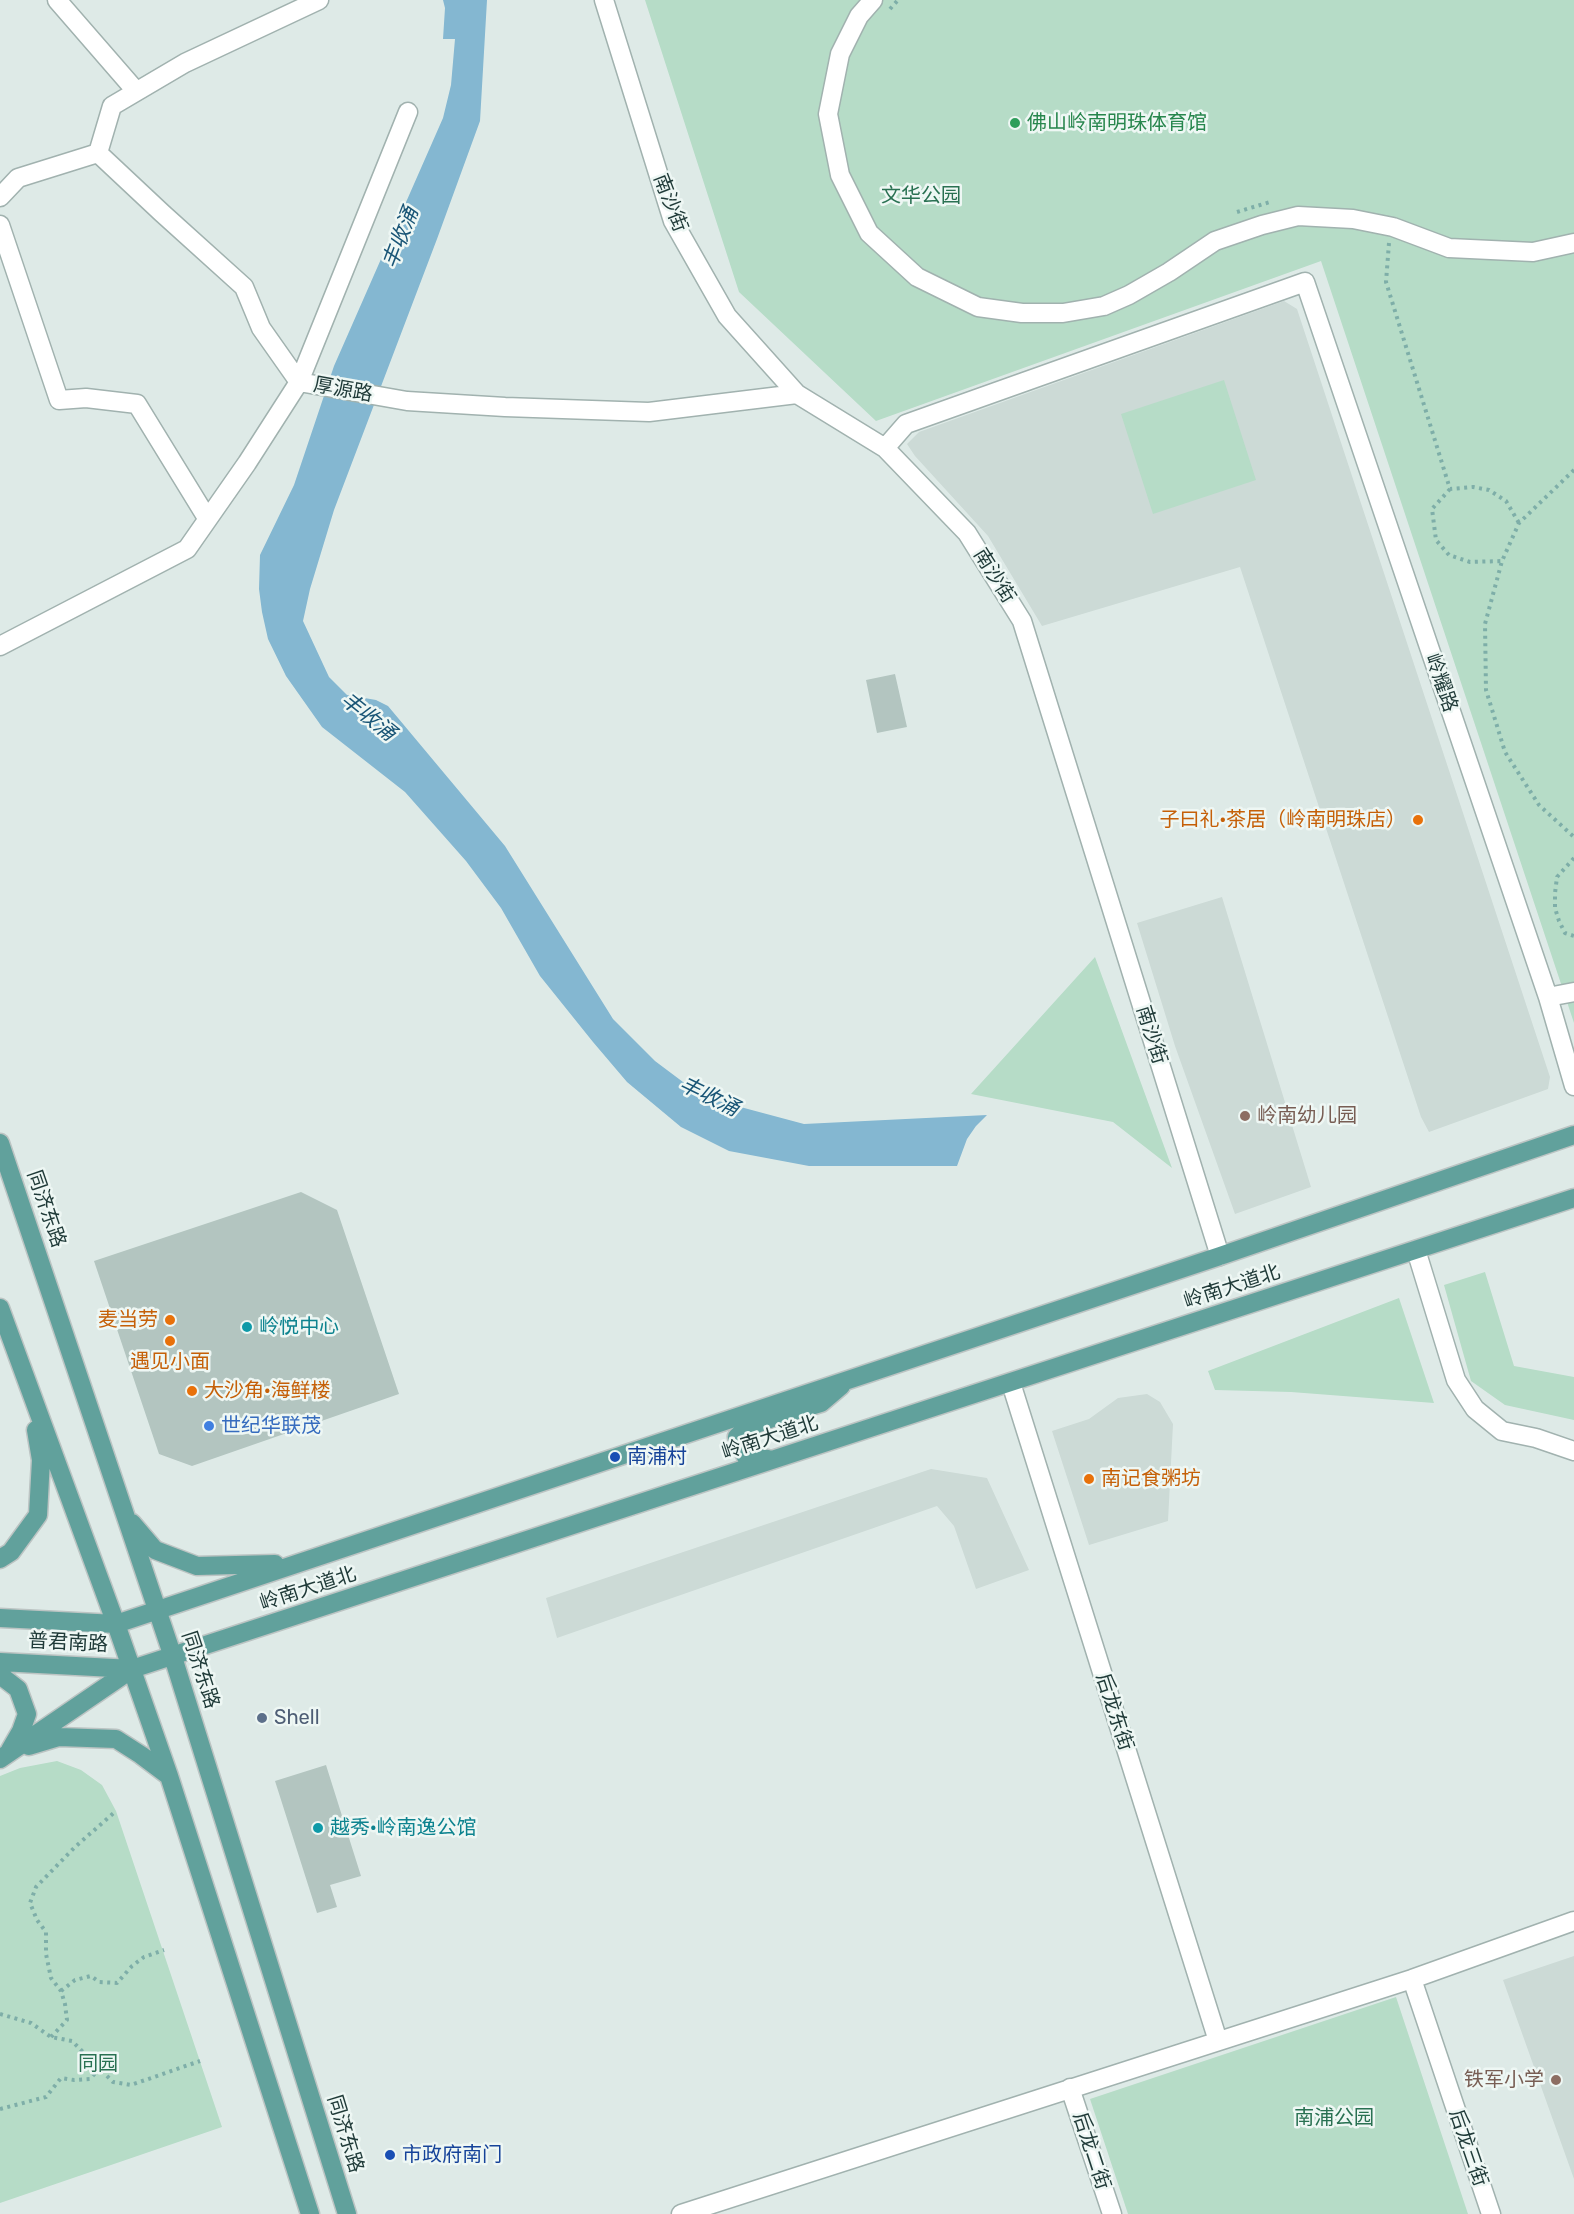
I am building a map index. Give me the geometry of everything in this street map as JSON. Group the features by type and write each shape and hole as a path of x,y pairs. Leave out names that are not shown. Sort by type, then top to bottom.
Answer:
{"main road":[{"name":"岭南大道北","path":"116,1624 1220,1256 1574,1135"},
{"name":"同济东路","path":"0,1143 173,1657 347,2214"},
{"name":"岭南大道北","path":"3,1758 132,1669 1574,1198"},
{"path":"0,1308 169,1776 310,2214"},
{"path":"0,1559 11,1552 38,1515 41,1460 26,1378"},
{"path":"775,1460 746,1457 737,1437 748,1427 821,1403 849,1379"},
{"path":"126,1517 155,1550 197,1566 295,1564"},
{"name":"普君南路","path":"0,1618 116,1624"},
{"name":"普君南路","path":"0,1662 132,1669"},
{"path":"0,1675 18,1689 27,1714 21,1731 3,1758"},
{"path":"3,1758 33,1744 59,1737 116,1740 169,1776"}],"street":[{"path":"57,0 136,92"},
{"path":"98,153 112,106 185,63 318,0"},
{"name":"南沙街","path":"604,0 673,221 727,316 797,394 885,448 967,533 1022,621 1220,1256"},
{"path":"873,0 859,16 840,54 828,114 840,175 869,233 917,278 978,307 1022,313 1063,314 1104,306 1129,295 1169,272 1215,242 1262,225 1298,216 1353,219 1393,227 1449,248 1533,252 1574,243"},
{"path":"299,382 408,112"},
{"path":"0,197 18,178 98,153"},
{"path":"98,153 244,286 261,328 299,382"},
{"path":"0,225 59,400 86,398 137,404 207,518"},
{"name":"岭耀路","path":"885,448 906,424 1305,282 1548,997 1574,1086"},
{"name":"厚源路","path":"0,646 187,549 247,463 299,382 407,401 649,412 797,394"},
{"path":"1548,997 1574,992"},
{"path":"1416,1250 1455,1380 1475,1409 1502,1431 1536,1438 1574,1451"},
{"name":"后龙东街","path":"1011,1383 1218,2041"},
{"path":"693,2212 1412,1979 1574,1921"},
{"name":"后龙三街","path":"1412,1979 1491,2214"},
{"name":"后龙二街","path":"1070,2088 1112,2214"}],"path":[{"path":"885,15 898,0"},
{"path":"1227,215 1262,203 1281,200"},
{"path":"1393,227 1389,237 1386,282 1450,489"},
{"path":"1574,471 1520,523 1502,561 1485,624 1486,690 1505,752 1539,805 1574,837"},
{"path":"1502,561 1470,562 1449,555 1436,540 1432,509 1450,489 1473,487 1490,490 1506,501 1520,523"},
{"path":"1574,858 1557,877 1555,892 1555,908 1559,921 1565,933 1574,936"},
{"path":"51,2037 67,2020 61,1991 51,1978 46,1954 46,1932 30,1903 36,1887 75,1847 116,1811"},
{"path":"61,1991 75,1980 91,1976 99,1982 117,1983 132,1966 144,1957 164,1950"},
{"path":"0,2014 31,2023 51,2037 72,2041 112,2082 131,2085 200,2061"},
{"path":"0,2109 46,2097 61,2078 90,2079 100,2068"}],"shaded area":[{"path":"1284,301 1297,309 1550,1077 1548,1089 1429,1132 1421,1117 1240,567 1042,626 988,536 915,456 907,444 919,432"},
{"name":"岭南幼儿园","path":"1222,897 1311,1187 1235,1214 1175,1046 1137,923"},
{"path":"1147,1394 1160,1402 1173,1424 1168,1521 1089,1545 1052,1431 1089,1419 1118,1398"},
{"path":"931,1469 987,1478 1029,1570 976,1589 954,1526 937,1506 557,1638 546,1598"},
{"name":"铁军小学","path":"1574,1956 1574,2179 1503,1980"}],"green space":[{"name":"文华公园","path":"645,0 1574,0 1574,1023 1321,261 876,421 739,292"},
{"path":"1224,380 1256,480 1153,514 1121,414"},
{"path":"1095,957 1172,1168 1113,1122 971,1094"},
{"path":"1485,1272 1514,1366 1574,1377 1574,1420 1505,1405 1471,1381 1444,1285"},
{"path":"1399,1298 1434,1403 1291,1392 1215,1390 1208,1371"},
{"name":"同园","path":"57,1761 81,1770 102,1785 116,1811 222,2127 0,2203 0,1776 20,1768"},
{"name":"南浦公园","path":"1396,1997 1468,2214 1128,2214 1090,2099"}],"water":[{"name":"丰收涌","path":"443,0 487,0 480,121 334,510 310,589 303,621 329,677 347,695 376,700 388,706 505,846 613,1019 655,1061 703,1097 804,1124 987,1115 967,1139 957,1166 809,1166 729,1151 681,1127 627,1082 593,1042 540,976 501,908 466,861 405,792 322,727 286,676 268,639 259,589 260,555 294,485 334,366 443,118 451,85 455,39 443,39 445,8"}],"building":[{"path":"895,674 907,727 877,733 866,680"},
{"name":"岭悦中心","path":"301,1192 337,1210 399,1394 192,1466 159,1454 94,1261"},
{"name":"越秀·岭南逸公馆","path":"326,1765 361,1876 330,1885 337,1907 317,1913 275,1781"}],"place":[{"name":"佛山岭南明珠体育馆","path":"1015,123"},
{"name":"子曰礼·茶居（岭南明珠店）","path":"1418,820"},
{"name":"岭南幼儿园","path":"1245,1116"},
{"name":"麦当劳","path":"170,1320"},
{"name":"岭悦中心","path":"247,1327"},
{"name":"遇见小面","path":"170,1341"},
{"name":"大沙角·海鲜楼","path":"192,1391"},
{"name":"世纪华联茂","path":"209,1426"},
{"name":"南浦村","path":"615,1457"},
{"name":"南记食粥坊","path":"1089,1479"},
{"name":"Shell","path":"262,1718"},
{"name":"越秀·岭南逸公馆","path":"318,1828"},
{"name":"铁军小学","path":"1556,2080"},
{"name":"市政府南门","path":"390,2155"}]}
